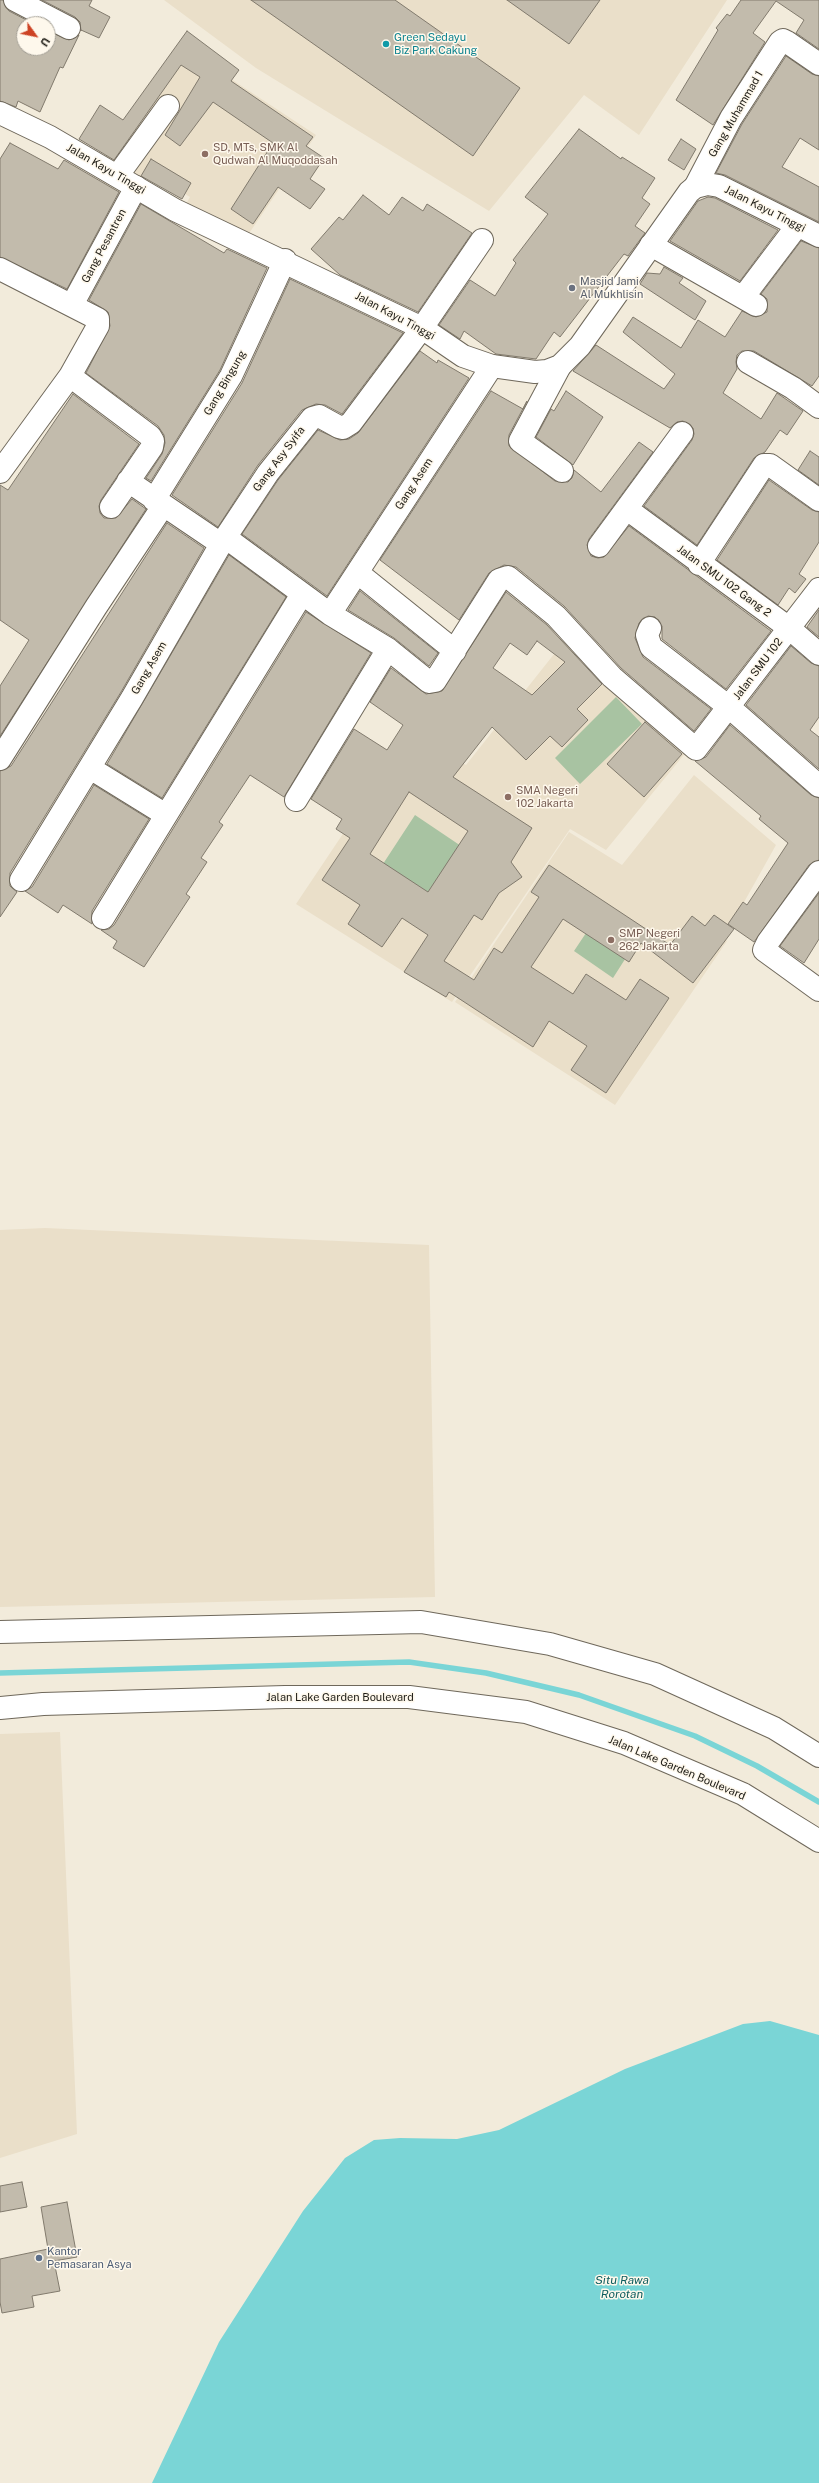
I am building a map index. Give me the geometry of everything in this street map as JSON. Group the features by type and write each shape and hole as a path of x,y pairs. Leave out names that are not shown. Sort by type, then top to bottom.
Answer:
{"street":[{"path":"15,0 68,28"},
{"name":"Gang Muhammad 1","path":"695,187 731,118 780,42 784,40 819,64"},
{"path":"118,175 168,106"},
{"name":"Jalan Kayu Tinggi","path":"0,113 32,127 118,175 175,210 284,260 422,328 463,356 492,366 535,372 547,371 560,366 580,346 651,245 695,187 707,184 719,186 819,236"},
{"name":"Gang Pesantren","path":"72,305 136,187"},
{"path":"651,245 750,301 797,226"},
{"path":"422,328 482,240"},
{"name":"Gang Bingung","path":"0,759 96,607 159,503 231,376 284,260"},
{"path":"0,268 93,315 99,323 70,376 0,472"},
{"name":"Gang Asy Syifa","path":"223,540 268,473 308,421 319,416 339,427 347,426 422,328"},
{"path":"748,362 793,388 819,407"},
{"name":"Gang Asem","path":"330,614 492,366"},
{"path":"560,366 520,441 562,471"},
{"path":"70,376 150,436 153,441 152,447 111,507"},
{"path":"599,546 682,433"},
{"path":"699,564 764,465 770,465 819,500"},
{"path":"128,481 159,503 223,540 330,614 388,650 429,682 435,681 455,651 358,572"},
{"name":"Jalan SMU 102 Gang 2","path":"627,509 699,564 789,628 819,654"},
{"name":"Gang Asem","path":"21,880 90,768 223,540"},
{"name":"Jalan SMU 102","path":"455,651 499,580 508,577 556,616 612,677 696,748 819,589"},
{"path":"103,918 302,594"},
{"path":"650,628 647,635 651,647 729,706 819,786"},
{"path":"296,800 388,650"},
{"path":"90,768 166,815"},
{"path":"819,872 768,942 764,950 819,990"},
{"path":"0,1632 421,1622 550,1644 655,1674 774,1728 819,1756"},
{"name":"Jalan Lake Garden Boulevard","path":"0,1708 277,1697 409,1697 526,1712 624,1744 743,1794 819,1841"}],"shaded area":[{"path":"164,0 727,0 639,135 584,95 489,211 256,68"},
{"name":"SD, MTs, SMK Al Qudwah Al Muqoddasah","path":"183,44 237,83 316,135 237,251 176,222 190,197 148,172 131,201 92,175 157,77"},
{"name":"SMA Negeri 102 Jakarta","path":"566,639 687,751 606,850 570,829 452,1002 296,904 411,732 466,765"},
{"name":"SMP Negeri 262 Jakarta","path":"694,775 776,845 724,938 727,941 615,1105 455,1002 569,832 622,865"},
{"path":"45,1228 429,1245 435,1597 0,1607 0,1230"},
{"path":"60,1732 77,2134 0,2158 0,1734"}],"green space":[{"path":"616,697 642,724 580,784 555,758"},
{"path":"415,815 464,848 430,899 381,867"},
{"path":"588,930 627,956 613,978 574,951"}],"water":[{"name":"Situ Rawa Rorotan","path":"770,2021 819,2035 819,2483 152,2483 219,2342 303,2211 345,2158 374,2140 400,2138 457,2139 499,2130 625,2069 743,2024"}],"building":[{"path":"0,0 3,0 9,11 19,16 16,16 16,56 56,56 56,34 69,40 79,35 63,68 60,67 40,112 18,101 16,107 0,101"},
{"path":"42,0 92,0 89,6 110,17 99,38 81,31 80,22 75,17"},
{"name":"Green Sedayu Biz Park Cakung","path":"251,0 395,0 520,88 473,156"},
{"path":"507,0 600,0 569,44"},
{"path":"741,0 819,0 819,49 796,33 804,20 776,1 753,33 765,42 713,125 676,100 718,30 716,28 727,14 730,16"},
{"path":"187,31 239,70 231,81 313,137 306,146 324,158 310,179 325,189 310,209 278,187 253,224 231,209 273,143 213,102 180,146 165,135 200,77 181,65 114,160 79,139 100,105 123,120"},
{"path":"786,56 812,74 819,76 819,150 800,138 782,167 819,187 819,222 725,175 716,173 742,124"},
{"path":"579,129 621,159 622,157 655,178 642,198 650,204 635,226 645,233 628,256 624,254 560,337 554,332 536,359 496,354 464,331 460,339 439,325 470,280 495,296 516,263 513,260 548,214 525,197"},
{"path":"681,139 696,149 684,170 668,160"},
{"path":"10,143 58,169 64,160 119,192 67,289 0,257 0,159"},
{"path":"151,159 191,183 182,199 141,176"},
{"path":"363,195 389,215 402,197 423,211 427,204 472,233 418,312 340,275 311,249 339,217 343,220"},
{"path":"708,197 715,198 778,230 740,281 670,241 698,201"},
{"path":"141,204 224,253 227,249 267,268 220,370 151,481 146,478 162,454 165,443 164,435 158,426 86,373 110,326 108,312 89,300"},
{"path":"801,241 819,248 819,376 812,386 754,351 742,351 737,355 737,369 723,393 761,419 777,393 803,411 787,435 780,430 765,452 754,458 697,545 644,506 692,440 694,434 693,428 683,421 677,422 670,428 573,371 596,345 664,389 675,374 623,332 633,317 681,348 698,320 725,337 742,311 756,317 767,312 767,299 761,294"},
{"path":"664,267 683,278 679,283 706,301 695,320 640,284 647,273 660,274"},
{"path":"290,279 403,333 342,414 325,405 316,404 302,410 258,465 218,527 172,495 242,383"},
{"path":"420,351 437,363 438,360 469,378 327,596 242,534 278,480 318,430 340,440 349,439 358,433"},
{"path":"491,391 523,409 509,435 509,446 555,481 568,482 572,478 574,470 601,492 639,442 653,452 589,539 587,545 591,556 598,558 604,557 629,526 771,631 726,689 662,639 662,626 655,617 648,616 639,623 635,638 643,657 711,709 694,731 621,668 564,606 516,567 504,565 489,573 459,620 380,560"},
{"path":"566,391 603,417 573,465 536,437 551,409 554,411"},
{"path":"73,394 139,444 101,500 99,506 100,513 104,518 116,518 132,499 146,509 0,736 0,686 29,640 0,620 0,485 8,490"},
{"path":"810,451 819,457 819,485 798,470"},
{"path":"769,480 812,510 819,512 819,542 799,574 806,579 795,593 789,588 778,605 717,560"},
{"path":"167,523 204,548 121,692 10,873 10,886 17,892 0,917 0,771 11,766"},
{"path":"229,555 286,597 162,798 107,764"},
{"path":"360,591 438,653 429,666 394,638 348,610"},
{"path":"506,592 547,625 602,684 577,709 588,720 562,747 550,736 526,760 492,727 453,777 532,828 511,862 522,877 499,893 482,920 474,915 444,961 474,980 494,948 502,953 539,897 531,892 549,865 670,945 692,916 705,926 714,915 734,929 693,983 641,943 629,962 563,919 531,967 573,994 586,974 626,1000 640,979 669,998 606,1093 571,1070 587,1046 549,1021 533,1047 449,992 446,997 404,972 428,935 402,918 382,947 348,924 360,905 322,880 350,838 336,829 342,819 311,799 354,729 387,750 403,725 370,702 391,668 426,694 442,691","holes":["537,641 565,662 532,695 493,668 510,643 527,655","409,792 468,831 428,892 370,854"]},
{"path":"819,610 819,637 807,627"},
{"path":"306,612 371,653 284,797 250,775 219,822 223,825 201,858 207,862 186,894 190,897 144,967 113,948 117,941 101,930 109,929 114,925"},
{"path":"791,646 811,663 819,666 819,717 810,730 819,737 819,769 746,705"},
{"path":"645,722 682,754 644,797 607,764"},
{"path":"730,725 811,795 819,798 819,860 809,865 754,942 728,924 743,902 747,905 788,843 759,819 761,816 695,761 706,757"},
{"path":"94,785 149,819 92,911 92,924 63,905 58,913 25,891 32,887"},
{"path":"819,893 819,939 804,963 780,946"},
{"path":"22,2182 27,2207 0,2212 0,2186"},
{"name":"Kantor Pemasaran Asya","path":"67,2202 77,2257 54,2261 60,2291 32,2296 34,2307 2,2313 0,2302 0,2259 48,2249 41,2207"}],"waterway":[{"path":"0,1673 409,1662 486,1673 579,1695 695,1736 757,1766 819,1802"}],"place":[{"name":"Green Sedayu Biz Park Cakung","path":"386,44"},
{"name":"SD, MTs, SMK Al Qudwah Al Muqoddasah","path":"205,154"},
{"name":"Masjid Jami Al Mukhlisin","path":"572,288"},
{"name":"SMA Negeri 102 Jakarta","path":"508,797"},
{"name":"SMP Negeri 262 Jakarta","path":"611,940"},
{"name":"Kantor Pemasaran Asya","path":"39,2258"}]}
